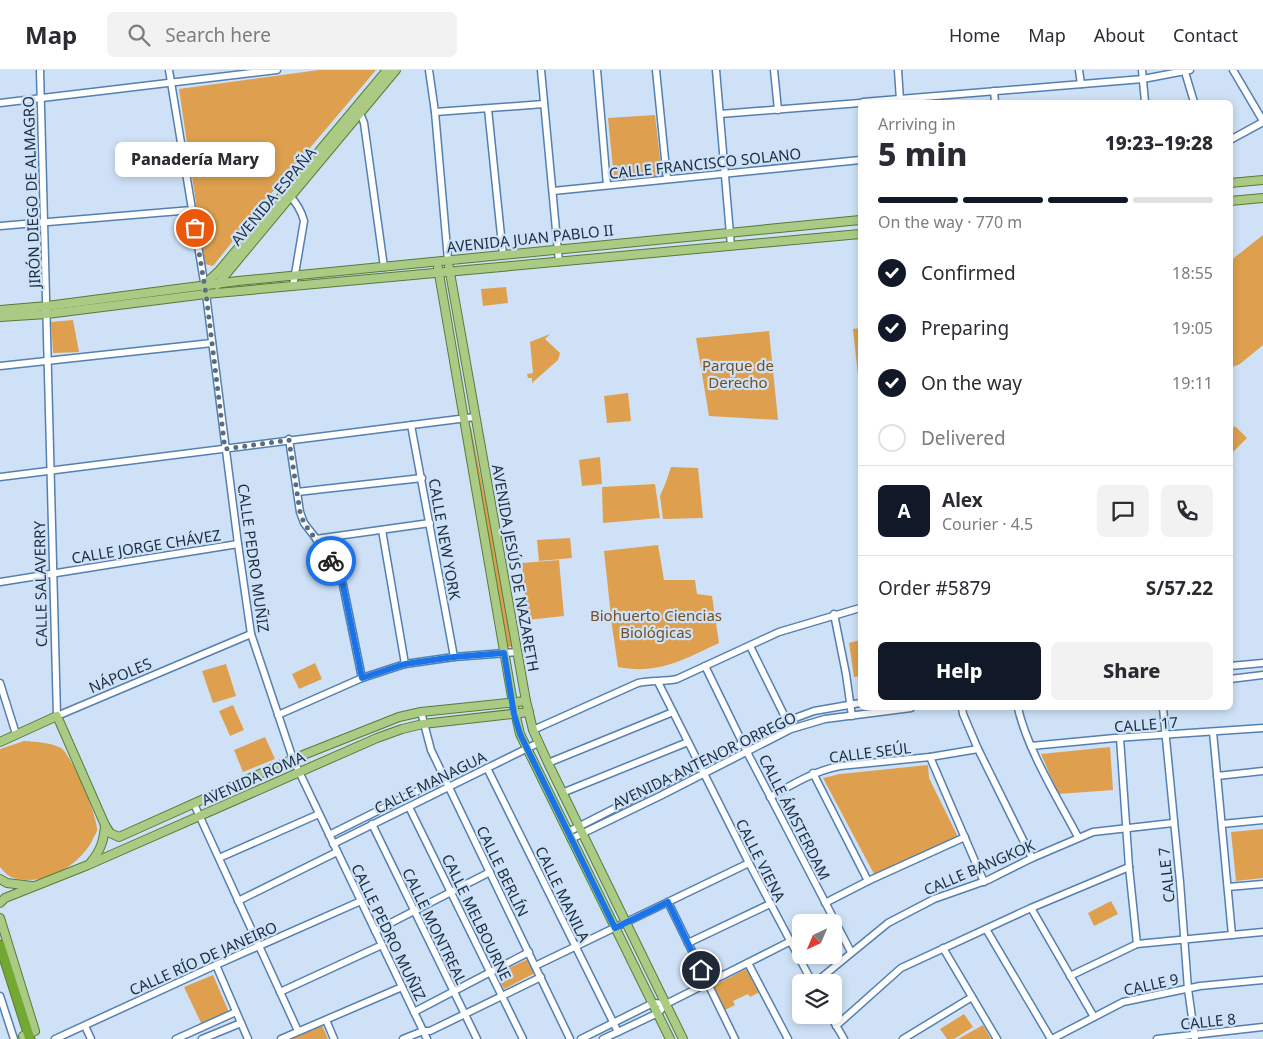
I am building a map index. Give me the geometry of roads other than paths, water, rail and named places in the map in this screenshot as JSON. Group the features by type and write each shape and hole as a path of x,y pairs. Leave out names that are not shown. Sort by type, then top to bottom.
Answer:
{"highway":[{"path":"0,945 19,1008 24,1037"},
{"path":"0,966 24,1037"}],"main road":[{"name":"AVENIDA ESPAÑA","path":"206,294 218,284 387,70"},
{"name":"AVENIDA ESPAÑA","path":"204,285 288,194 396,70"},
{"path":"1233,183 1263,180"},
{"path":"1233,201 1263,198"},
{"name":"AVENIDA JUAN PABLO II","path":"204,285 858,220"},
{"name":"AVENIDA JUAN PABLO II","path":"206,294 858,234"},
{"name":"AVENIDA JESÚS DE NAZARETH","path":"448,260 526,701 533,730 683,1039"},
{"name":"AVENIDA JESÚS DE NAZARETH","path":"436,262 514,714 526,748 670,1039"},
{"path":"323,273 324,283"},
{"path":"0,317 204,285"},
{"path":"0,310 47,310 206,294"},
{"name":"AVENIDA ROMA","path":"119,837 293,759 399,717 421,712 526,701"},
{"name":"AVENIDA ROMA","path":"0,903 5,898 88,865 377,738 423,724 529,712"},
{"name":"NÁPOLES","path":"1,742 57,716"},
{"name":"CALLE SALAVERRY","path":"57,716 105,825 110,833 119,837"},
{"path":"88,865 98,854 104,840 105,825"},
{"path":"584,864 595,858"},
{"path":"0,879 7,883 34,886"},
{"path":"0,918 24,1037"}],"street":[{"name":"JIRÓN DIEGO DE ALMAGRO","path":"40,70 47,310"},
{"name":"CALLE PEDRO MUÑIZ","path":"169,70 206,294 225,449 251,634 293,759 426,1039"},
{"path":"0,103 277,70"},
{"name":"AVENIDA JESÚS DE NAZARETH","path":"429,70 435,112 448,260"},
{"path":"541,70 559,262"},
{"path":"597,70 607,186"},
{"path":"656,70 667,180"},
{"path":"716,70 731,246"},
{"path":"774,70 778,110"},
{"path":"898,70 900,100 1143,79 1187,71 1194,100"},
{"path":"1079,70 1081,84"},
{"path":"1142,70 1145,100"},
{"path":"1233,70 1263,122 1233,138"},
{"path":"994,91 995,100"},
{"path":"720,114 858,103"},
{"path":"435,112 544,104"},
{"path":"488,109 503,255"},
{"path":"360,113 364,123 384,267"},
{"name":"CALLE FRANCISCO SOLANO","path":"553,191 858,160"},
{"path":"288,194 302,211 304,220 293,286"},
{"path":"0,226 192,210"},
{"name":"CALLE SALAVERRY","path":"47,310 57,716"},
{"path":"0,366 212,343"},
{"path":"0,477 52,472 475,416"},
{"name":"CALLE NEW YORK","path":"411,425 454,657"},
{"path":"289,440 304,523 338,572 343,585 362,678"},
{"path":"297,492 422,478"},
{"path":"316,539 430,522"},
{"path":"382,530 405,664"},
{"name":"CALLE JORGE CHÁVEZ","path":"0,582 238,544"},
{"path":"533,730 638,682 658,682 677,679 779,632 834,614 858,608"},
{"path":"834,614 852,716"},
{"name":"NÁPOLES","path":"57,716 251,634"},
{"path":"750,646 787,721"},
{"path":"278,715 362,678 405,664 454,657 518,652"},
{"path":"1233,666 1263,663"},
{"name":"CALLE ÁMSTERDAM","path":"705,666 742,743 851,952"},
{"path":"1233,679 1263,675"},
{"name":"CALLE VIENA","path":"658,682 748,863 789,942 809,974"},
{"path":"0,683 16,734"},
{"name":"AVENIDA ANTENOR ORREGO","path":"581,830 658,786 787,721 814,711 858,703"},
{"name":"AVENIDA ANTENOR ORREGO","path":"570,835 662,795 791,729 826,719 896,710"},
{"path":"962,710 962,714 978,749 1032,858"},
{"path":"1018,710 1031,746 1078,837"},
{"name":"CALLE 7","path":"1162,710 1185,940 1188,989 1195,1037"},
{"name":"CALLE BERLÍN","path":"421,712 431,750 570,1039"},
{"path":"548,763 673,712"},
{"name":"CALLE 17","path":"1031,746 1263,728"},
{"path":"1213,732 1232,935"},
{"path":"1120,738 1129,867 1137,944"},
{"path":"562,793 688,742"},
{"name":"CALLE MANAGUA","path":"333,844 538,743"},
{"name":"CALLE SEÚL","path":"770,797 813,773 840,766 930,757 978,749"},
{"path":"930,757 984,882"},
{"name":"CALLE MANILA","path":"488,768 618,1032"},
{"path":"1218,776 1263,771"},
{"path":"813,773 868,881"},
{"name":"CALLE MANAGUA","path":"329,835 444,778"},
{"path":"658,786 662,795"},
{"path":"194,804 298,1032"},
{"name":"CALLE MELBOURNE","path":"409,807 523,1039"},
{"path":"219,858 319,814"},
{"path":"1222,824 1263,820"},
{"name":"CALLE BANGKOK","path":"824,974 888,923 934,900 984,882 1078,837 1093,832 1126,827 1173,823"},
{"name":"CALLE MONTREAL","path":"372,824 477,1039"},
{"path":"825,902 965,837"},
{"path":"238,901 337,852"},
{"path":"535,966 748,863"},
{"path":"844,1039 836,1026 901,968 1031,908 1129,867"},
{"path":"375,931 490,872"},
{"path":"1228,887 1263,884"},
{"name":"CALLE RÍO DE JANEIRO","path":"55,1039 361,901"},
{"path":"668,902 735,1039"},
{"path":"688,943 770,904"},
{"path":"1031,908 1094,1017"},
{"path":"986,929 1051,1039"},
{"path":"1070,976 1137,944 1263,932"},
{"path":"604,1039 658,1013 666,1004 789,942"},
{"path":"280,992 382,945"},
{"path":"943,948 997,1039"},
{"path":"414,1012 528,952"},
{"path":"748,963 788,1039"},
{"path":"216,965 248,1039"},
{"path":"403,1039 430,1030 540,977"},
{"name":"CALLE 9","path":"1051,1039 1123,1002 1188,989 1263,980"},
{"path":"281,1039 402,987"},
{"path":"0,996 24,1037 38,1039"},
{"path":"903,1039 972,997"},
{"path":"581,1039 652,1003 666,1004"},
{"path":"176,1039 236,1012"},
{"path":"326,1020 334,1039"},
{"path":"202,1039 241,1022"},
{"path":"85,1026 91,1039"},
{"name":"CALLE 8","path":"1156,1039 1195,1037 1263,1027"}],"place":[{"name":"Panadería Mary","path":"195,228"}],"park label":[{"name":"Parque de Derecho","path":"738,374"},
{"name":"Biohuerto Ciencias Biológicas","path":"656,624"}]}
